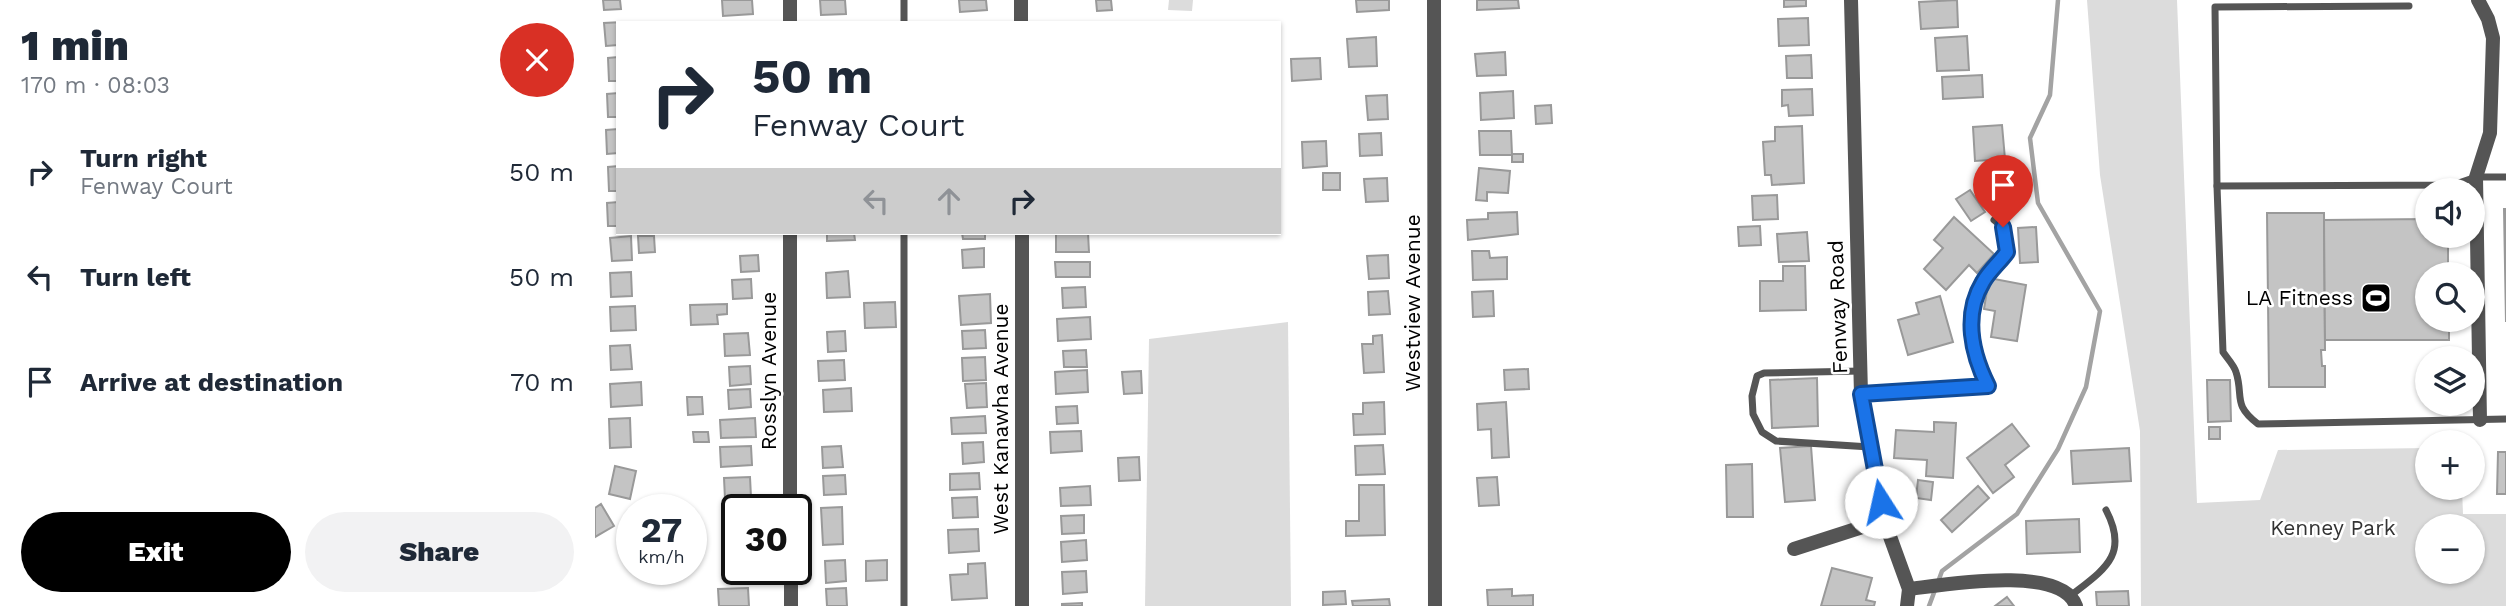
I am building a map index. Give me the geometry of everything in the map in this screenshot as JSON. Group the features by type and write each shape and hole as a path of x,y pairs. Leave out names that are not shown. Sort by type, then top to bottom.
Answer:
{"street":[{"path":"790,0 790,21"},
{"path":"1021,0 1021,21"},
{"name":"Westview Avenue","path":"1434,0 1435,606"},
{"name":"Fenway Road","path":"1851,0 1861,394 1884,520 1909,589 1906,606"},
{"path":"2478,0 2489,19 2493,38 2490,133 2476,177 2480,420"},
{"name":"Rosslyn Avenue","path":"790,235 790,494"},
{"name":"West Kanawha Avenue","path":"1022,235 1022,606"},
{"path":"1861,394 1988,386"},
{"path":"1794,550 1884,520"},
{"path":"1909,589 1993,579 2058,586 2073,601"},
{"path":"791,585 791,606"}],"lane":[{"path":"904,0 904,21"},
{"path":"2409,6 2215,3 2217,186 2223,352 2236,371 2241,408 2258,424 2506,419"},
{"path":"2217,186 2453,185 2476,177 2506,177"},
{"path":"1988,386 1974,360 1972,304 1983,281 2007,252 2003,227 1994,220"},
{"path":"904,235 904,606"},
{"path":"1861,371 1764,373 1757,376 1752,396 1753,414 1762,432 1776,441 1871,447"},
{"path":"2073,601 2108,566 2115,549 2116,528 2106,510"}],"green space":[{"path":"1169,0 1193,0 1192,11 1168,10"},
{"name":"Kenney Park","path":"2087,0 2177,0 2197,503 2260,500 2278,450 2415,448 2415,500 2462,500 2463,514 2415,514 2415,584 2485,584 2485,514 2506,514 2506,606 2141,606 2140,431 2100,175"},
{"path":"1288,322 1291,606 1145,606 1149,339"}],"building":[{"path":"603,0 620,0 621,9 604,10"},
{"path":"722,0 752,0 753,14 723,16"},
{"path":"820,0 845,0 846,14 821,15"},
{"path":"959,0 986,0 987,10 960,12"},
{"path":"1096,0 1111,0 1112,10 1097,11"},
{"path":"1356,0 1389,0 1389,10 1357,12"},
{"path":"1477,0 1518,0 1519,8 1477,10"},
{"path":"1784,0 1806,0 1806,6 1784,7"},
{"path":"1957,0 1958,27 1921,29 1919,2"},
{"path":"1808,18 1809,45 1779,46 1778,19"},
{"path":"616,22 616,45 606,46 604,23"},
{"path":"1967,36 1969,70 1937,71 1935,38"},
{"path":"1376,37 1377,66 1349,67 1347,39"},
{"path":"1505,52 1506,75 1477,76 1475,54"},
{"path":"1811,55 1812,78 1787,78 1786,56"},
{"path":"616,57 616,81 609,81 608,58"},
{"path":"1320,58 1321,79 1292,81 1291,59"},
{"path":"1982,75 1983,97 1943,99 1942,77"},
{"path":"1812,89 1813,115 1789,116 1788,105 1782,106 1782,90"},
{"path":"1513,91 1514,118 1481,120 1480,93"},
{"path":"616,93 616,117 608,117 607,94"},
{"path":"1387,95 1388,119 1368,120 1366,96"},
{"path":"1551,105 1552,123 1536,124 1535,106"},
{"path":"2002,125 2005,159 1975,161 1973,127"},
{"path":"1802,126 1804,183 1772,185 1771,175 1765,175 1763,142 1775,141 1775,127"},
{"path":"616,129 616,153 607,154 606,130"},
{"path":"1479,131 1511,131 1512,154 1523,154 1523,162 1512,162 1512,155 1480,155"},
{"path":"1381,133 1382,155 1360,156 1359,134"},
{"path":"1326,141 1327,166 1303,168 1302,142"},
{"path":"616,166 616,191 609,191 608,167"},
{"path":"1479,168 1510,171 1508,193 1487,192 1487,201 1476,200"},
{"path":"1323,173 1340,173 1340,190 1323,190"},
{"path":"1387,178 1388,201 1366,202 1364,179"},
{"path":"1970,190 1985,212 1971,221 1956,199"},
{"path":"1777,195 1778,219 1753,220 1752,196"},
{"path":"616,202 616,226 608,226 607,203"},
{"path":"2504,209 2506,209 2506,322"},
{"path":"1517,212 1518,234 1468,240 1467,220 1488,219 1488,213"},
{"path":"2267,213 2324,213 2325,350 2321,350 2322,366 2325,366 2325,387 2269,387"},
{"path":"1954,217 1994,254 1977,273 1969,265 1946,290 1924,269 1943,248 1934,240"},
{"name":"LA Fitness","path":"2415,219 2415,248 2448,248 2448,262 2415,262 2415,332 2449,332 2449,340 2325,340 2324,220"},
{"path":"1760,226 1761,245 1739,246 1738,227"},
{"path":"2036,227 2038,262 2020,263 2018,228"},
{"path":"1807,232 1809,261 1779,262 1777,234"},
{"path":"827,235 854,235 855,240 827,241"},
{"path":"962,235 985,235 985,239 963,239"},
{"path":"1056,235 1088,235 1089,252 1056,252"},
{"path":"631,236 632,260 612,261 610,238"},
{"path":"638,236 654,236 655,252 639,253"},
{"path":"984,248 984,267 963,268 962,250"},
{"path":"1472,251 1489,251 1490,258 1507,257 1507,279 1473,280"},
{"path":"758,255 759,271 741,272 740,256"},
{"path":"1388,255 1389,278 1369,279 1367,256"},
{"path":"1055,262 1090,262 1090,277 1056,277"},
{"path":"1783,266 1805,266 1806,310 1760,311 1760,281 1783,281"},
{"path":"848,271 850,297 827,298 826,273"},
{"path":"631,272 632,296 611,297 610,273"},
{"path":"1989,278 2026,285 2017,341 1991,337 1995,311 1984,309"},
{"path":"751,279 752,298 733,299 732,280"},
{"path":"1085,287 1086,307 1063,308 1062,288"},
{"path":"1388,291 1390,314 1369,315 1368,292"},
{"path":"1493,291 1494,316 1473,317 1472,292"},
{"path":"990,294 991,323 961,325 959,296"},
{"path":"1940,296 1953,342 1908,355 1898,320 1919,314 1916,303"},
{"path":"895,302 896,327 865,328 864,303"},
{"path":"727,304 727,314 717,315 718,324 691,325 690,305"},
{"path":"635,306 636,330 611,331 610,307"},
{"path":"1090,317 1091,339 1058,341 1057,319"},
{"path":"985,330 986,348 963,349 962,331"},
{"path":"845,331 846,351 828,352 827,332"},
{"path":"748,333 750,355 725,356 724,334"},
{"path":"1382,335 1384,372 1364,373 1362,344 1373,344 1373,336"},
{"path":"630,345 632,369 611,370 610,346"},
{"path":"1086,350 1087,367 1064,367 1063,351"},
{"path":"985,357 986,380 963,381 962,358"},
{"path":"844,360 845,380 819,381 818,361"},
{"path":"750,366 751,384 730,386 729,367"},
{"path":"1528,369 1529,389 1505,390 1504,370"},
{"path":"1087,370 1088,392 1056,394 1055,372"},
{"path":"1141,371 1142,393 1124,394 1122,372"},
{"path":"1817,378 1818,426 1772,428 1770,380"},
{"path":"2207,380 2230,380 2231,421 2208,422"},
{"path":"641,382 642,405 611,407 610,384"},
{"path":"986,383 987,407 967,408 965,384"},
{"path":"851,388 852,411 824,412 823,390"},
{"path":"750,389 751,407 729,409 728,390"},
{"path":"687,397 702,397 703,414 688,415"},
{"path":"1384,402 1385,434 1354,435 1353,414 1363,414 1363,403"},
{"path":"1506,402 1509,457 1492,458 1491,429 1478,430 1477,404"},
{"path":"1077,406 1078,423 1057,424 1056,407"},
{"path":"985,416 986,433 952,434 951,418"},
{"path":"630,418 631,447 610,448 609,419"},
{"path":"755,418 756,437 721,438 720,420"},
{"path":"1934,422 1956,423 1953,478 1926,476 1927,460 1894,458 1896,430 1934,432"},
{"path":"2012,424 2029,446 2005,465 2014,477 1993,493 1967,458"},
{"path":"2209,427 2220,427 2220,439 2209,439"},
{"path":"1081,431 1082,451 1051,453 1050,432"},
{"path":"693,432 708,432 709,442 694,442"},
{"path":"983,442 984,462 963,464 962,443"},
{"path":"1383,445 1385,474 1356,475 1355,446"},
{"path":"751,446 752,465 721,467 720,447"},
{"path":"841,446 843,467 823,468 822,447"},
{"path":"1811,446 1815,500 1785,502 1780,448"},
{"path":"2129,448 2131,481 2073,484 2071,451"},
{"path":"2498,452 2506,452 2506,494 2497,494"},
{"path":"1139,457 1140,480 1119,481 1118,458"},
{"path":"1752,464 1753,517 1727,517 1726,465"},
{"path":"615,466 636,471 631,494 609,494"},
{"path":"979,473 980,489 950,490 950,474"},
{"path":"845,475 846,494 824,495 823,476"},
{"path":"750,477 751,494 725,494 724,478"},
{"path":"1497,477 1499,505 1479,506 1477,478"},
{"path":"1918,480 1933,482 1931,500 1916,498"},
{"path":"1359,485 1384,485 1385,535 1346,536 1346,521 1359,521"},
{"path":"1090,486 1091,505 1061,506 1060,488"},
{"path":"1978,486 1989,498 1952,532 1941,520"},
{"path":"977,497 978,517 953,518 952,498"},
{"path":"601,504 614,526 595,537 595,508"},
{"path":"842,507 843,544 823,545 821,508"},
{"path":"1084,515 1084,533 1062,534 1061,516"},
{"path":"2079,519 2080,552 2027,554 2026,521"},
{"path":"978,529 979,551 949,553 948,530"},
{"path":"1086,540 1087,560 1062,562 1061,542"},
{"path":"845,560 846,581 826,583 825,561"},
{"path":"887,560 887,580 866,581 866,561"},
{"path":"985,563 987,598 952,600 950,575 968,574 968,564"},
{"path":"1832,568 1872,578 1866,600 1875,602 1874,606 1821,606"},
{"path":"1086,571 1087,592 1063,594 1062,572"},
{"path":"748,588 749,606 719,606 718,589"},
{"path":"846,588 847,606 827,606 826,589"},
{"path":"1512,589 1512,596 1533,595 1533,606 1488,606 1487,590"},
{"path":"1345,591 1346,604 1323,605 1323,592"},
{"path":"2128,591 2129,606 2097,606 2096,592"},
{"path":"2007,597 2014,606 1995,606"},
{"path":"1389,599 1390,606 1353,606 1352,601"},
{"path":"1082,603 1082,606 1062,606 1062,604"}],"waterway":[{"path":"1938,582 1942,571 2017,514 2058,449 2086,387 2100,311 2038,203 2030,138 2050,95 2058,0"},
{"path":"1929,606 1935,590"}],"place":[{"name":"LA Fitness","path":"2376,298"}],"route":[{"path":"1881,502 1861,394 1988,386 1974,360 1972,304 1983,281 2007,252 2003,227"}]}
